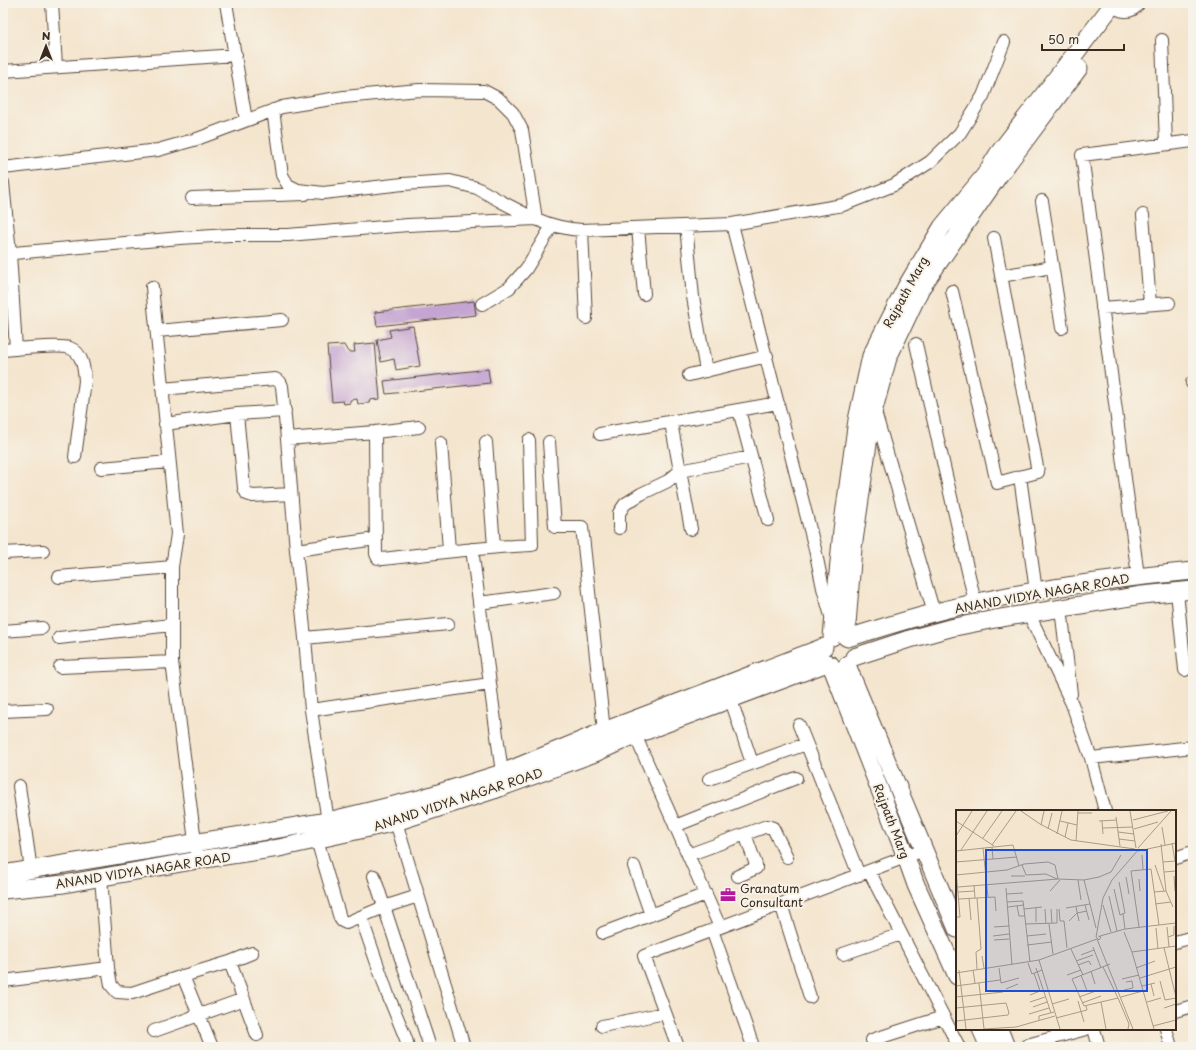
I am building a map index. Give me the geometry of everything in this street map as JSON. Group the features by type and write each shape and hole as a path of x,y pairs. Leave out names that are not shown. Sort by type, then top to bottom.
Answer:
{"main road":[{"name":"Rajpath Marg","path":"956,927 838,648 874,409 888,358 921,288 996,178 1122,5"},
{"name":"Rajpath Marg","path":"956,974 916,885 838,648 842,530 857,420 871,356 906,288 942,227 985,175 998,154 1122,5"},
{"name":"ANAND VIDYA NAGAR ROAD","path":"3,890 64,884 198,860 279,848 419,799 502,773 604,731 838,648 934,612 975,602 1036,591 1138,576 1193,571"},
{"name":"ANAND VIDYA NAGAR ROAD","path":"3,874 195,842 325,833 396,822 516,782 595,753 635,735 731,700 838,648 906,640 950,628 1061,608 1142,595 1185,591"},
{"path":"981,1030 989,1047"},
{"path":"999,1030 1006,1047"}],"street":[{"path":"52,3 56,66"},
{"path":"226,3 246,120"},
{"path":"1162,40 1166,144"},
{"path":"192,198 323,193 403,184 450,181 477,188 552,226 582,230 732,224 843,205 894,184 930,162 960,133 983,96 1004,42"},
{"path":"3,71 56,66 236,55"},
{"path":"3,168 158,150 197,139 282,107 344,97 419,90 484,91 499,98 513,113 522,130 536,219"},
{"path":"273,110 282,174 288,185 298,190 323,193"},
{"path":"1138,576 1082,155 1193,141"},
{"path":"3,183 6,253 16,349"},
{"path":"1042,201 1062,328"},
{"path":"1143,215 1150,304"},
{"path":"6,253 173,238 230,235 288,235 408,225 536,219"},
{"path":"732,224 816,549 823,588 838,648"},
{"path":"482,304 509,288 526,269 552,226"},
{"path":"686,226 693,297 706,371"},
{"path":"638,228 644,294"},
{"path":"582,230 586,318"},
{"path":"952,291 997,483 1038,472 994,238"},
{"path":"1001,276 1052,267"},
{"path":"152,287 176,534 172,567 172,662 198,860"},
{"path":"1102,308 1169,302"},
{"path":"157,331 282,320"},
{"path":"916,344 975,602"},
{"path":"3,350 60,347 70,348 82,360 85,380 75,457"},
{"path":"689,375 767,356"},
{"path":"162,389 275,379 280,382 282,386 285,411 291,494 311,710 325,833 340,918 346,923 384,907 418,896"},
{"path":"600,434 671,423 778,403"},
{"path":"874,409 934,612"},
{"path":"739,410 768,520"},
{"path":"165,424 237,414 285,411"},
{"path":"237,414 244,488 247,494 253,496 291,494"},
{"path":"671,423 691,529"},
{"path":"287,439 419,427"},
{"path":"375,432 376,554 378,558 383,560 449,550 494,546 532,545 529,440"},
{"path":"486,442 494,546"},
{"path":"549,442 555,527 582,528 604,731"},
{"path":"441,443 449,550"},
{"path":"619,528 619,513 624,504 641,494 668,482 680,471 751,457"},
{"path":"101,468 169,462"},
{"path":"1020,477 1036,591"},
{"path":"296,550 376,539"},
{"path":"472,549 502,773"},
{"path":"3,553 43,551"},
{"path":"59,577 172,567"},
{"path":"1185,591 1186,670"},
{"path":"479,603 554,593"},
{"path":"1061,608 1072,704"},
{"path":"1029,614 1072,704 1091,758 1105,810"},
{"path":"305,638 448,624"},
{"path":"59,638 171,625"},
{"path":"3,631 42,628"},
{"path":"60,667 172,662"},
{"path":"311,710 490,684"},
{"path":"731,700 752,763"},
{"path":"3,711 47,709"},
{"path":"799,725 806,744 864,873 901,934 959,1047"},
{"path":"635,735 706,894 753,1046"},
{"path":"709,779 806,744"},
{"path":"1091,758 1193,747"},
{"path":"675,826 796,778"},
{"path":"19,786 31,870"},
{"path":"396,822 464,1047"},
{"path":"688,855 767,826 773,828 787,857"},
{"path":"738,876 756,868 745,834"},
{"path":"678,1047 644,956 924,850"},
{"path":"1176,854 1193,852"},
{"path":"634,866 651,915"},
{"path":"374,876 430,1047"},
{"path":"101,877 108,968 111,985 117,992 132,994 183,976 230,962 252,953"},
{"path":"603,933 706,894"},
{"path":"781,904 810,997"},
{"path":"361,917 408,1047"},
{"path":"843,954 901,934"},
{"path":"1176,942 1193,937"},
{"path":"230,962 257,1035"},
{"path":"3,981 108,968"},
{"path":"183,976 212,1047"},
{"path":"154,1031 244,1000"},
{"path":"1176,1012 1193,1006"},
{"path":"602,1026 665,1013"},
{"path":"872,1040 943,1017"},
{"path":"1027,1045 1082,1030"},
{"path":"1094,1030 1099,1047"},
{"path":"1166,1030 1171,1047"}],"building":[{"path":"474,301 476,315 377,326 375,312"},
{"path":"413,326 420,366 396,370 394,359 381,362 377,340 391,337 389,330"},
{"path":"375,343 380,399 369,400 370,403 358,404 357,399 350,400 350,403 344,404 343,401 332,402 327,346 344,345 348,352 355,352 354,345"},
{"path":"488,369 490,383 386,394 384,381"}],"place":[{"name":"Granatum Consultant","path":"728,895"}]}
